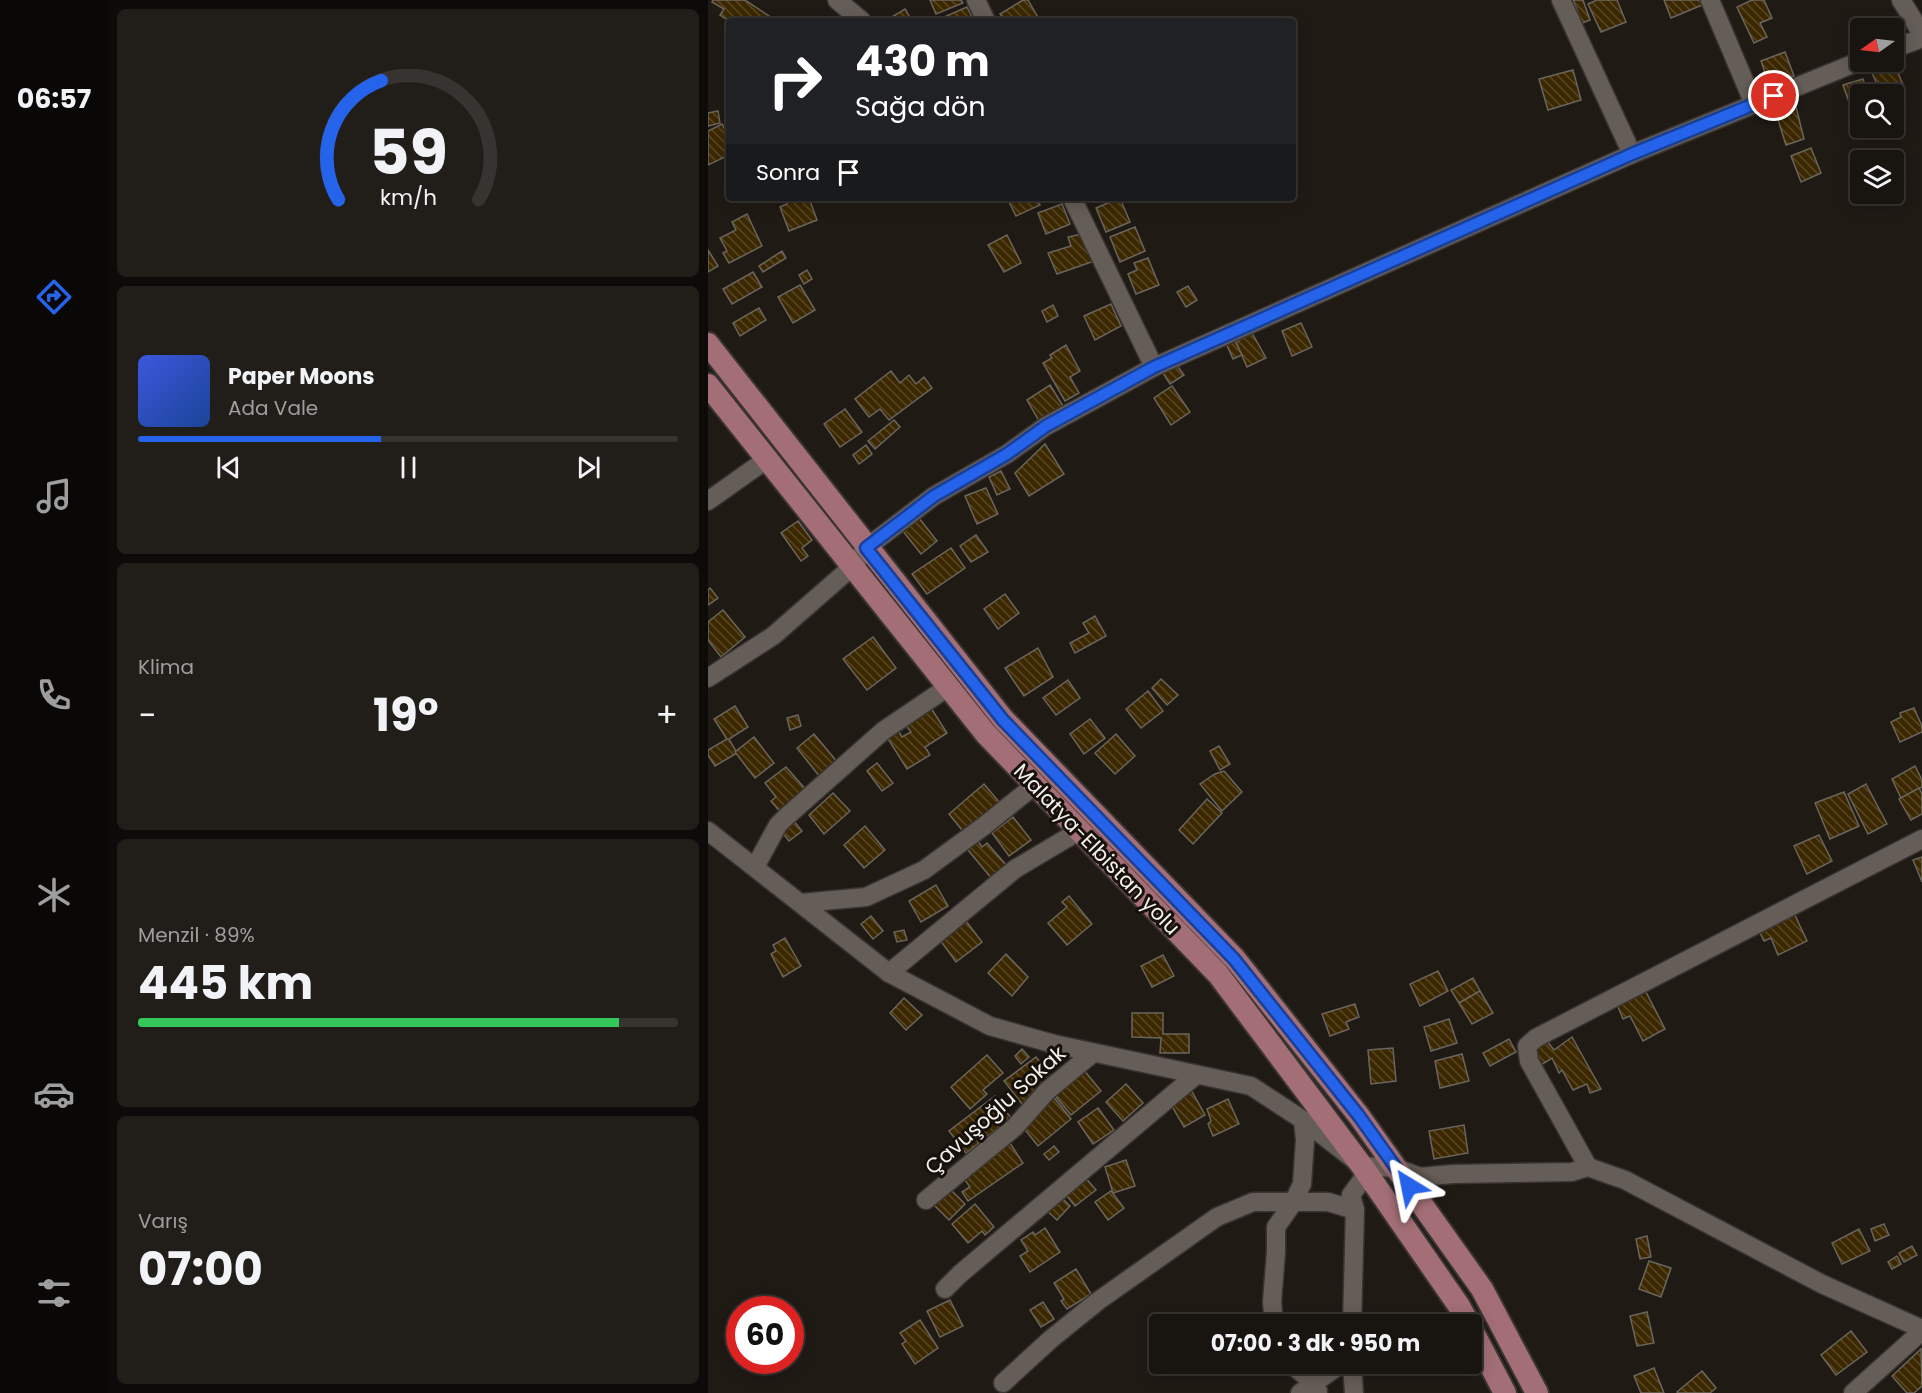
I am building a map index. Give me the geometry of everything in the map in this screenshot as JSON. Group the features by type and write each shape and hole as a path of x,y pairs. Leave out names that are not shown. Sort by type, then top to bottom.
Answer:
{"main road":[{"name":"Malatya-Elbistan yolu","path":"708,344 1003,720 1234,959 1359,1116 1482,1289 1537,1393"},
{"name":"Malatya-Elbistan yolu","path":"708,385 986,734 1218,974 1364,1169 1463,1314"},
{"path":"1482,1349 1505,1393"}],"street":[{"path":"837,0 858,18"},
{"path":"976,0 985,18"},
{"path":"1561,0 1632,154"},
{"path":"1710,0 1754,104"},
{"path":"1901,0 1922,36 1904,44"},
{"path":"708,678 773,636 853,566 866,548 934,496 1007,454 1046,426 1154,367 1632,154 1850,65"},
{"path":"1073,201 1154,367"},
{"path":"708,501 767,459"},
{"path":"755,867 778,825 785,818 884,731 948,687"},
{"path":"801,903 866,897 924,870 1035,785"},
{"path":"708,831 889,973 990,1026 1093,1053 1251,1086 1303,1120 1364,1169 1396,1168 1420,1177 1453,1174 1572,1172 1588,1167 1625,1180 1822,1284 1922,1330 1853,1393"},
{"path":"889,973 1015,869 1079,831"},
{"path":"1588,1167 1529,1061 1527,1046 1536,1038 1922,839"},
{"name":"Çavuşoğlu Sokak","path":"926,1200 1015,1127 1047,1091 1093,1053"},
{"path":"945,1289 1196,1075"},
{"path":"1273,1314 1276,1227 1293,1203 1302,1184 1305,1140 1303,1120"},
{"path":"1352,1314 1355,1210 1351,1195 1364,1169"},
{"path":"1004,1383 1051,1339 1098,1301 1217,1217 1253,1202 1328,1202 1355,1210"},
{"path":"1299,1374 1311,1390 1329,1374"},
{"path":"1353,1374 1354,1393"}],"building":[{"path":"713,0 745,0 769,16 768,18 726,19 720,15 724,9 712,2"},
{"path":"930,0 961,0 963,3 936,14"},
{"path":"1023,0 1028,0 1038,18 1003,18 1000,14"},
{"path":"1573,0 1583,0 1590,20 1582,23"},
{"path":"1597,0 1617,0 1626,22 1601,32 1588,4"},
{"path":"1664,0 1700,0 1702,5 1671,18"},
{"path":"1752,0 1764,0 1772,18 1760,23 1767,37 1754,43 1737,7"},
{"path":"967,7 972,18 944,18"},
{"path":"905,9 910,18 890,18"},
{"path":"1785,52 1794,76 1769,85 1761,61"},
{"path":"1573,70 1581,100 1548,110 1539,79"},
{"path":"1872,72 1898,72 1903,84 1877,84"},
{"path":"1863,79 1865,84 1850,84 1850,105 1843,85"},
{"path":"1796,107 1804,139 1786,145 1776,113"},
{"path":"718,111 720,123 708,126 708,113"},
{"path":"722,124 726,131 726,156 708,165 708,131"},
{"path":"1811,148 1821,173 1801,182 1791,156"},
{"path":"786,201 810,201 817,220 789,231 780,207 787,204"},
{"path":"1008,201 1038,201 1040,205 1016,216"},
{"path":"1113,201 1121,201 1130,222 1106,232 1096,208"},
{"path":"1062,204 1070,224 1046,234 1038,213"},
{"path":"747,214 762,246 729,263 723,253 727,251 720,238 736,230 732,222"},
{"path":"1135,227 1145,251 1120,262 1110,237"},
{"path":"1086,233 1097,260 1057,274 1048,253 1071,246 1068,237"},
{"path":"1007,235 1021,263 1004,272 988,245"},
{"path":"708,250 718,266 708,272"},
{"path":"782,251 786,258 763,272 759,266"},
{"path":"1148,258 1159,285 1136,294 1128,274 1137,270 1134,263"},
{"path":"807,270 812,279 804,284 799,275"},
{"path":"753,272 762,287 732,304 723,289"},
{"path":"800,285 815,310 793,323 778,297"},
{"path":"1188,286 1197,300 1186,307 1177,292"},
{"path":"1111,304 1121,326 1095,340 1084,316"},
{"path":"1053,305 1058,316 1047,322 1042,311"},
{"path":"759,308 766,320 740,336 733,323"},
{"path":"1301,323 1312,347 1292,356 1282,331"},
{"path":"1252,333 1266,358 1247,367 1236,342"},
{"path":"1234,339 1242,355 1233,359 1226,343"},
{"path":"1066,345 1080,371 1070,377 1079,393 1065,401 1043,363 1052,358 1050,355"},
{"path":"1176,364 1184,375 1170,384 1163,373"},
{"path":"891,371 900,383 909,375 916,384 924,377 932,388 889,420 880,409 869,417 855,399"},
{"path":"1050,385 1063,406 1039,421 1027,400"},
{"path":"1172,386 1190,412 1171,425 1154,398"},
{"path":"845,409 862,432 840,447 824,424"},
{"path":"894,420 900,427 875,449 868,441"},
{"path":"1045,444 1064,474 1029,496 1015,473"},
{"path":"866,445 872,454 859,464 853,455"},
{"path":"1001,471 1010,489 997,495 989,477"},
{"path":"986,488 998,514 977,524 965,496"},
{"path":"919,518 937,541 921,554 902,530"},
{"path":"798,521 812,540 802,548 808,556 801,561 781,533"},
{"path":"976,535 988,552 971,562 960,546"},
{"path":"951,548 965,568 927,594 912,574"},
{"path":"710,588 718,598 708,605 708,590"},
{"path":"1005,594 1019,613 998,629 984,609"},
{"path":"723,610 745,637 721,657 708,640 708,622"},
{"path":"1095,616 1106,636 1075,653 1070,643 1089,633 1083,623"},
{"path":"873,637 896,668 867,690 843,659"},
{"path":"1038,648 1053,677 1024,696 1005,668"},
{"path":"1161,679 1178,695 1167,705 1152,688"},
{"path":"1068,680 1080,698 1056,715 1043,698"},
{"path":"1148,691 1163,711 1141,728 1126,709"},
{"path":"735,706 748,727 729,739 737,753 715,766 708,755 708,750 727,739 714,719"},
{"path":"931,708 947,733 925,747 930,755 907,769 885,734 896,727 902,737 911,732 905,724"},
{"path":"1914,708 1922,726 1922,732 1900,742 1891,722 1901,717 1900,713"},
{"path":"798,715 801,726 790,730 787,718"},
{"path":"1090,719 1105,738 1084,754 1070,734"},
{"path":"814,734 838,763 820,777 797,748"},
{"path":"1116,734 1135,756 1115,774 1095,753"},
{"path":"754,737 774,763 755,778 735,752"},
{"path":"1219,746 1230,764 1220,770 1210,751"},
{"path":"877,763 893,783 882,791 867,771"},
{"path":"1915,766 1922,780 1922,787 1901,798 1892,779"},
{"path":"786,767 808,792 782,814 771,801 776,797 765,783"},
{"path":"1224,771 1242,792 1222,811 1200,784"},
{"path":"984,784 1006,810 967,836 949,814"},
{"path":"1866,784 1887,824 1868,834 1848,794"},
{"path":"1919,788 1922,794 1922,814 1911,820 1899,799"},
{"path":"1844,792 1859,826 1830,839 1815,803"},
{"path":"833,793 850,811 824,834 809,815"},
{"path":"1207,799 1222,813 1193,844 1179,830"},
{"path":"1013,817 1031,840 1009,856 992,833"},
{"path":"794,821 802,831 789,841 781,831"},
{"path":"865,826 885,850 864,868 844,845"},
{"path":"1819,835 1832,861 1807,874 1794,846"},
{"path":"978,841 982,847 987,843 1007,866 992,879 968,850"},
{"path":"1922,857 1922,882 1913,860"},
{"path":"936,885 948,906 921,922 909,901"},
{"path":"1069,896 1092,924 1067,945 1048,923 1067,907 1062,902"},
{"path":"1793,911 1807,941 1778,955 1771,938 1764,941 1758,928"},
{"path":"871,916 883,931 873,939 861,924"},
{"path":"966,921 982,942 956,962 940,940"},
{"path":"904,930 907,940 897,942 894,932"},
{"path":"785,938 801,966 783,977 771,954 776,951 773,945"},
{"path":"1006,954 1028,977 1012,996 988,973"},
{"path":"1163,955 1174,976 1152,987 1141,966"},
{"path":"1438,971 1448,991 1420,1006 1410,984"},
{"path":"1473,978 1480,991 1459,1003 1451,990"},
{"path":"1645,990 1665,1029 1643,1041 1630,1016 1623,1019 1616,1002"},
{"path":"1480,991 1493,1013 1472,1024 1459,1003"},
{"path":"904,998 922,1015 906,1030 890,1013"},
{"path":"1355,1004 1359,1017 1346,1022 1349,1029 1330,1036 1322,1014"},
{"path":"1132,1013 1163,1013 1163,1034 1189,1034 1189,1053 1160,1053 1161,1038 1132,1037"},
{"path":"1449,1019 1457,1043 1431,1051 1424,1027"},
{"path":"1572,1037 1601,1089 1590,1093 1587,1084 1573,1090 1562,1070 1559,1073 1552,1058 1541,1065 1533,1047 1546,1040 1554,1050"},
{"path":"1509,1039 1516,1052 1490,1066 1483,1053"},
{"path":"1393,1048 1396,1081 1371,1084 1368,1050"},
{"path":"1022,1049 1029,1057 1021,1064 1015,1056"},
{"path":"1462,1054 1469,1081 1440,1088 1435,1061"},
{"path":"987,1055 1003,1073 983,1090 987,1094 970,1109 951,1087"},
{"path":"1036,1057 1053,1079 1022,1104 1004,1081"},
{"path":"1083,1069 1101,1091 1071,1115 1053,1093"},
{"path":"1126,1084 1143,1103 1123,1121 1106,1102"},
{"path":"1190,1088 1205,1115 1184,1127 1169,1101"},
{"path":"1052,1095 1071,1119 1038,1146 1019,1122"},
{"path":"995,1096 1011,1118 966,1153 949,1131"},
{"path":"1228,1099 1239,1124 1213,1136 1208,1124 1211,1121 1207,1109"},
{"path":"1098,1108 1114,1130 1093,1144 1078,1122"},
{"path":"1464,1125 1468,1153 1434,1159 1429,1131"},
{"path":"1008,1140 1023,1163 968,1201 962,1192 970,1187 960,1173"},
{"path":"1054,1146 1059,1152 1049,1160 1044,1154"},
{"path":"1126,1160 1135,1186 1113,1193 1105,1167"},
{"path":"1083,1175 1096,1190 1075,1206 1063,1191"},
{"path":"949,1188 965,1204 949,1220 933,1204"},
{"path":"1111,1191 1124,1208 1108,1220 1095,1202"},
{"path":"1059,1195 1070,1206 1057,1220 1045,1209"},
{"path":"975,1204 994,1227 985,1235 982,1231 968,1243 952,1224"},
{"path":"1884,1224 1889,1235 1875,1241 1871,1229"},
{"path":"1045,1228 1060,1252 1030,1272 1020,1256 1028,1251 1021,1240"},
{"path":"1859,1229 1870,1251 1842,1264 1832,1243"},
{"path":"1647,1236 1651,1257 1640,1259 1636,1239"},
{"path":"1912,1246 1917,1255 1904,1262 1899,1253"},
{"path":"1897,1256 1901,1264 1892,1269 1888,1262"},
{"path":"1649,1261 1671,1268 1661,1297 1639,1289"},
{"path":"1076,1269 1091,1294 1067,1309 1054,1283"},
{"path":"950,1300 963,1326 940,1337 927,1311"},
{"path":"1043,1302 1054,1319 1041,1327 1030,1310"},
{"path":"1647,1312 1654,1343 1637,1346 1630,1316"},
{"path":"920,1320 938,1348 915,1364 902,1344 906,1341 900,1333"},
{"path":"1851,1331 1867,1352 1836,1375 1821,1355"},
{"path":"1921,1349 1922,1386 1914,1393 1907,1393 1892,1376"},
{"path":"1654,1368 1664,1393 1641,1393 1634,1376"},
{"path":"1702,1371 1716,1388 1710,1393 1677,1392"}],"route":[{"path":"1409,1186 1359,1116 1234,959 1003,720 866,548 934,496 1007,454 1046,426 1154,367 1632,154 1774,96"}]}
